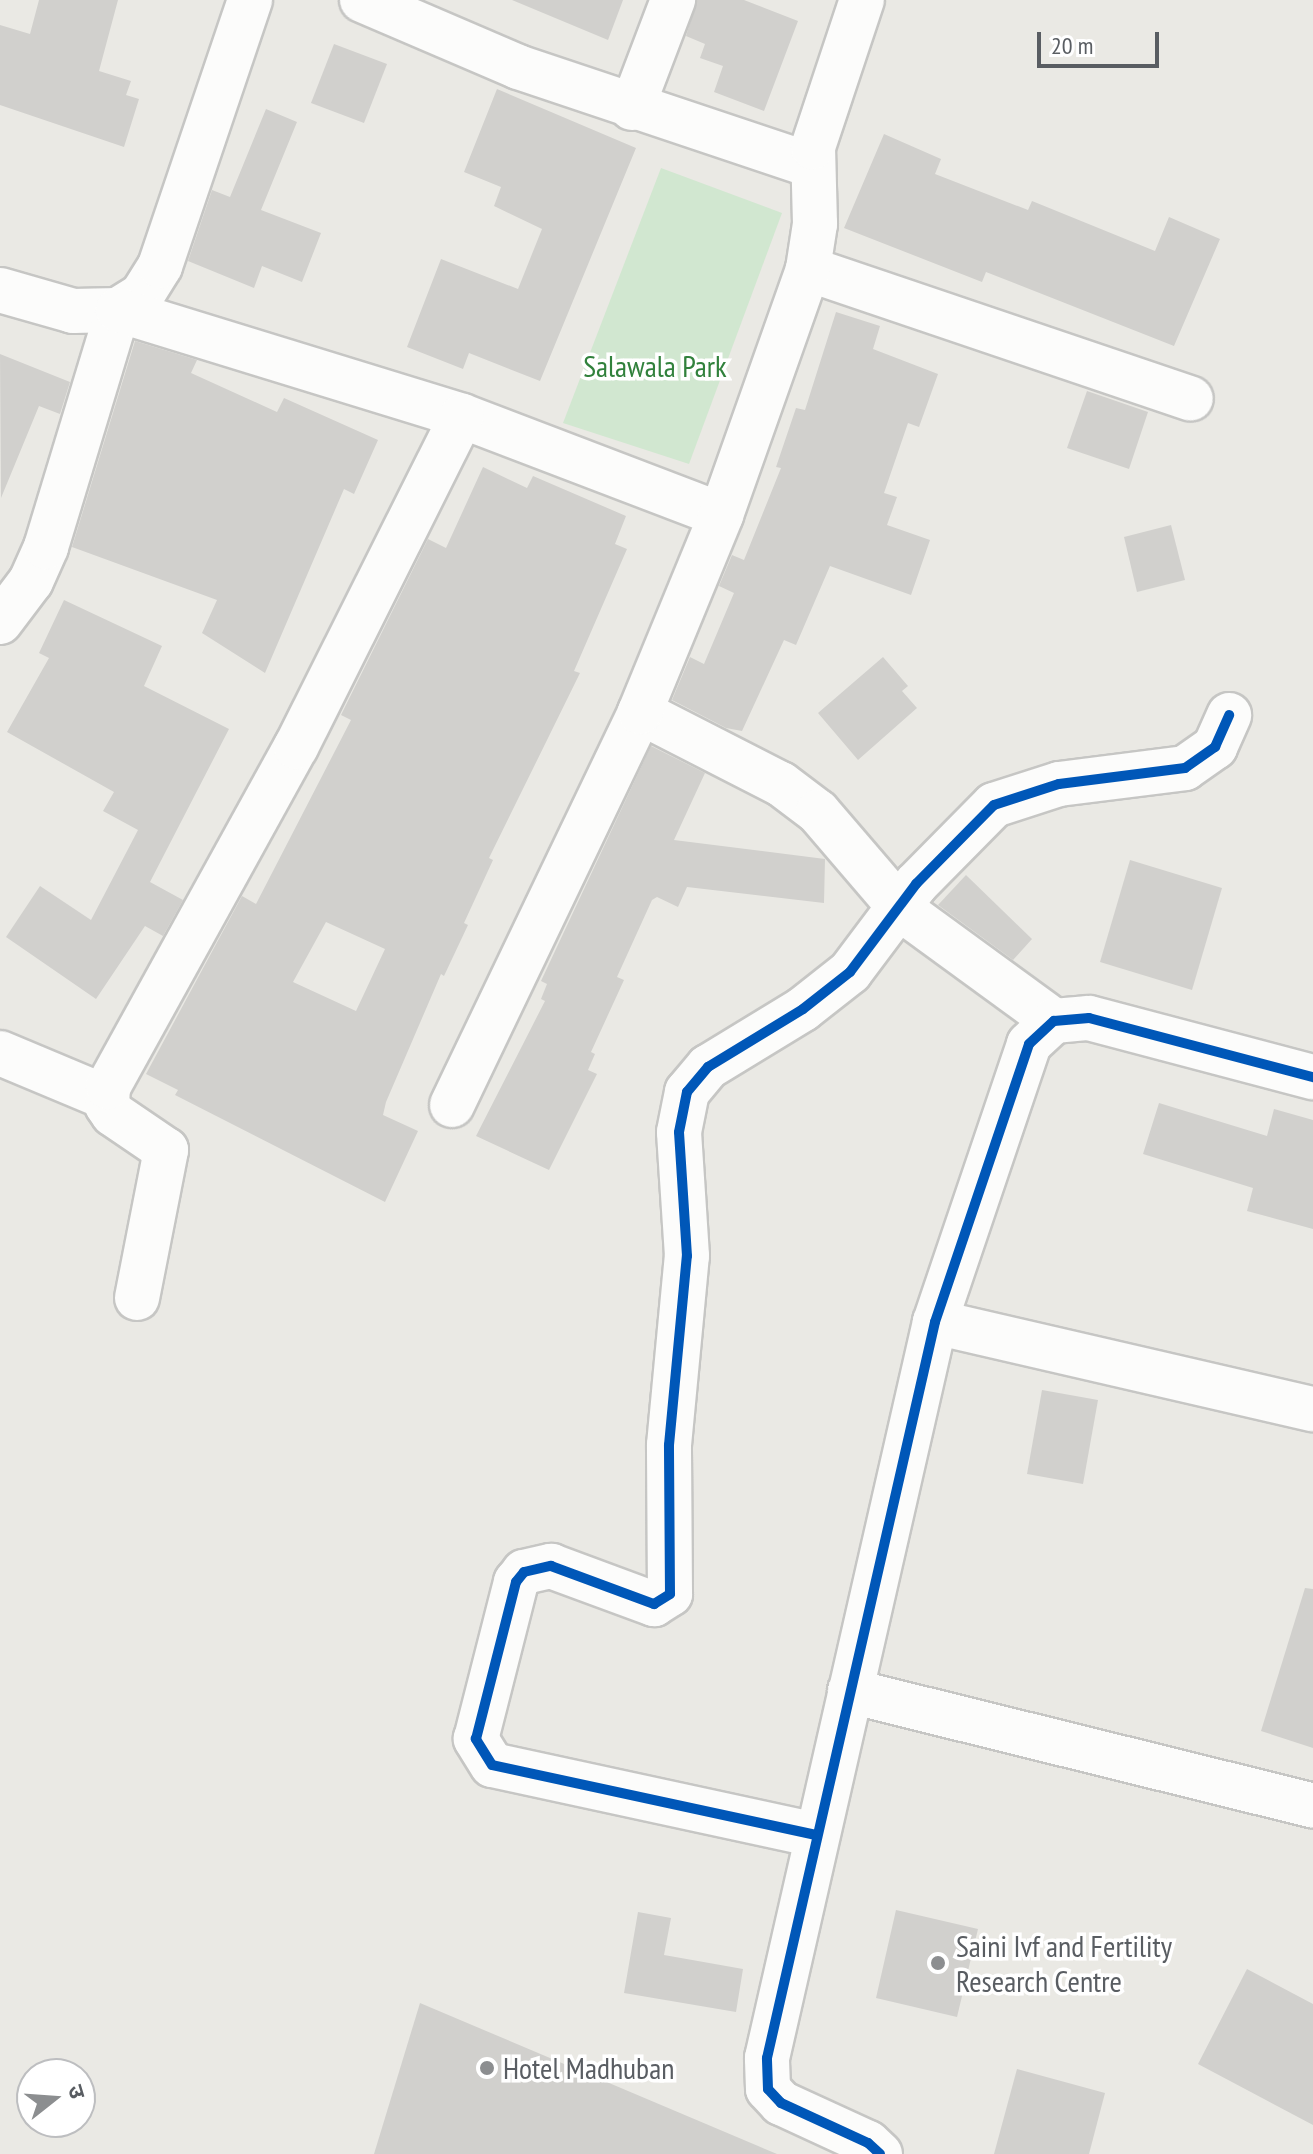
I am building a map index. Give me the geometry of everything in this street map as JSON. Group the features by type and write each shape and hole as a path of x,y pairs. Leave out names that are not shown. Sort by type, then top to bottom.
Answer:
{"street":[{"path":"0,622 31,581 46,547 118,310 142,295 160,266 250,0"},
{"path":"362,0 453,42 632,108 811,165"},
{"path":"632,108 673,0"},
{"path":"452,1105 640,712 721,515 808,269 815,224 811,165 862,0"},
{"path":"808,269 1191,399"},
{"path":"0,290 73,311 118,310 462,416 721,515"},
{"path":"105,1097 296,747 462,416"},
{"path":"640,712 781,784 818,812 902,910 1054,1021"},
{"path":"816,1835 492,1765 476,1739 516,1582 524,1572 551,1566 654,1604 670,1594 669,1445 687,1256 679,1132 687,1092 708,1067 803,1009 850,972 902,910 916,884 994,805 1059,784 1185,768 1215,747 1229,715"},
{"path":"880,2154 868,2143 781,2103 768,2089 767,2058 935,1322 1029,1044 1054,1021 1089,1018 1313,1077"},
{"path":"0,1053 105,1097 113,1114 166,1150 137,1298"},
{"path":"935,1322 1313,1409"},
{"path":"850,1691 1313,1806"}],"green space":[{"name":"Salawala Park","path":"661,168 782,213 689,464 563,423"}],"building":[{"path":"39,0 118,0 99,71 131,81 126,95 139,99 124,147 0,105 0,25 30,34"},
{"path":"512,0 623,0 608,40"},
{"path":"697,0 744,0 798,21 764,111 714,92 723,66 700,58 705,44 686,36"},
{"path":"334,44 387,64 364,123 311,103"},
{"path":"497,89 636,148 540,381 469,353 463,369 407,347 441,259 518,289 542,229 494,206 501,187 464,172"},
{"path":"266,109 297,122 261,210 321,233 302,282 262,266 254,288 188,261 212,190 230,197"},
{"path":"884,134 941,159 935,174 1028,210 1032,201 1155,251 1169,217 1220,239 1174,346 986,272 982,282 844,228"},
{"path":"836,312 880,326 873,349 938,374 919,427 908,423 884,493 897,497 887,525 930,540 911,595 830,566 796,645 784,640 742,731 726,728 672,700 690,657 704,664 734,593 719,586 732,555 744,560 781,468 776,467 796,408 805,410"},
{"path":"135,341 197,360 191,373 277,412 284,398 378,440 354,494 344,489 265,673 202,633 217,600 72,547"},
{"path":"0,354 70,382 60,414 39,406 1,498"},
{"path":"1087,391 1148,412 1129,469 1067,448"},
{"path":"483,467 527,488 533,476 626,516 615,544 627,549 574,671 580,673 489,858 493,860 464,923 468,925 444,976 441,974 386,1102 383,1115 418,1131 385,1202 175,1095 178,1090 146,1074 242,896 256,904 351,720 341,715 428,539 446,548","holes":["326,922 385,949 356,1011 293,982"]},
{"path":"1171,525 1185,580 1137,592 1124,537"},
{"path":"64,600 162,646 144,686 229,729 150,882 183,900 163,936 145,926 96,999 6,937 40,886 91,920 138,830 103,811 114,792 7,732 49,658 39,653"},
{"path":"883,657 908,686 902,691 917,708 858,760 818,713"},
{"path":"651,746 705,773 674,840 825,859 824,903 687,887 678,907 657,897 652,900 617,977 624,980 591,1052 595,1054 588,1070 597,1074 549,1170 476,1136 545,1001 541,999 547,984 541,981"},
{"path":"1130,860 1222,888 1192,990 1100,962"},
{"path":"966,875 1032,939 1013,960 938,905"},
{"path":"1159,1103 1267,1136 1274,1109 1313,1120 1313,1229 1247,1211 1253,1188 1143,1154"},
{"path":"1042,1390 1098,1400 1083,1484 1027,1474"},
{"path":"1305,1588 1313,1589 1313,1748 1261,1731"},
{"path":"896,1910 978,1929 957,2017 876,1998"},
{"path":"638,1912 671,1918 664,1955 743,1969 736,2012 624,1993"},
{"path":"1247,1969 1313,2004 1313,2125 1198,2064"},
{"name":"Hotel Madhuban","path":"420,2003 777,2154 374,2154"},
{"path":"1017,2069 1105,2093 1089,2154 994,2154"}],"cycle path":[{"path":"816,1835 492,1765 476,1739 516,1582 524,1572 551,1566 654,1604 670,1594 669,1445 687,1256 679,1132 687,1092 708,1067 803,1009 850,972 916,884 994,805 1059,784 1185,768 1215,747 1229,715"},
{"path":"880,2154 868,2143 781,2103 768,2089 767,2058 935,1322 1029,1044 1054,1021 1089,1018 1313,1077"}],"place":[{"name":"Saini Ivf and Fertility Research Centre","path":"938,1963"},
{"name":"Hotel Madhuban","path":"487,2068"}]}
